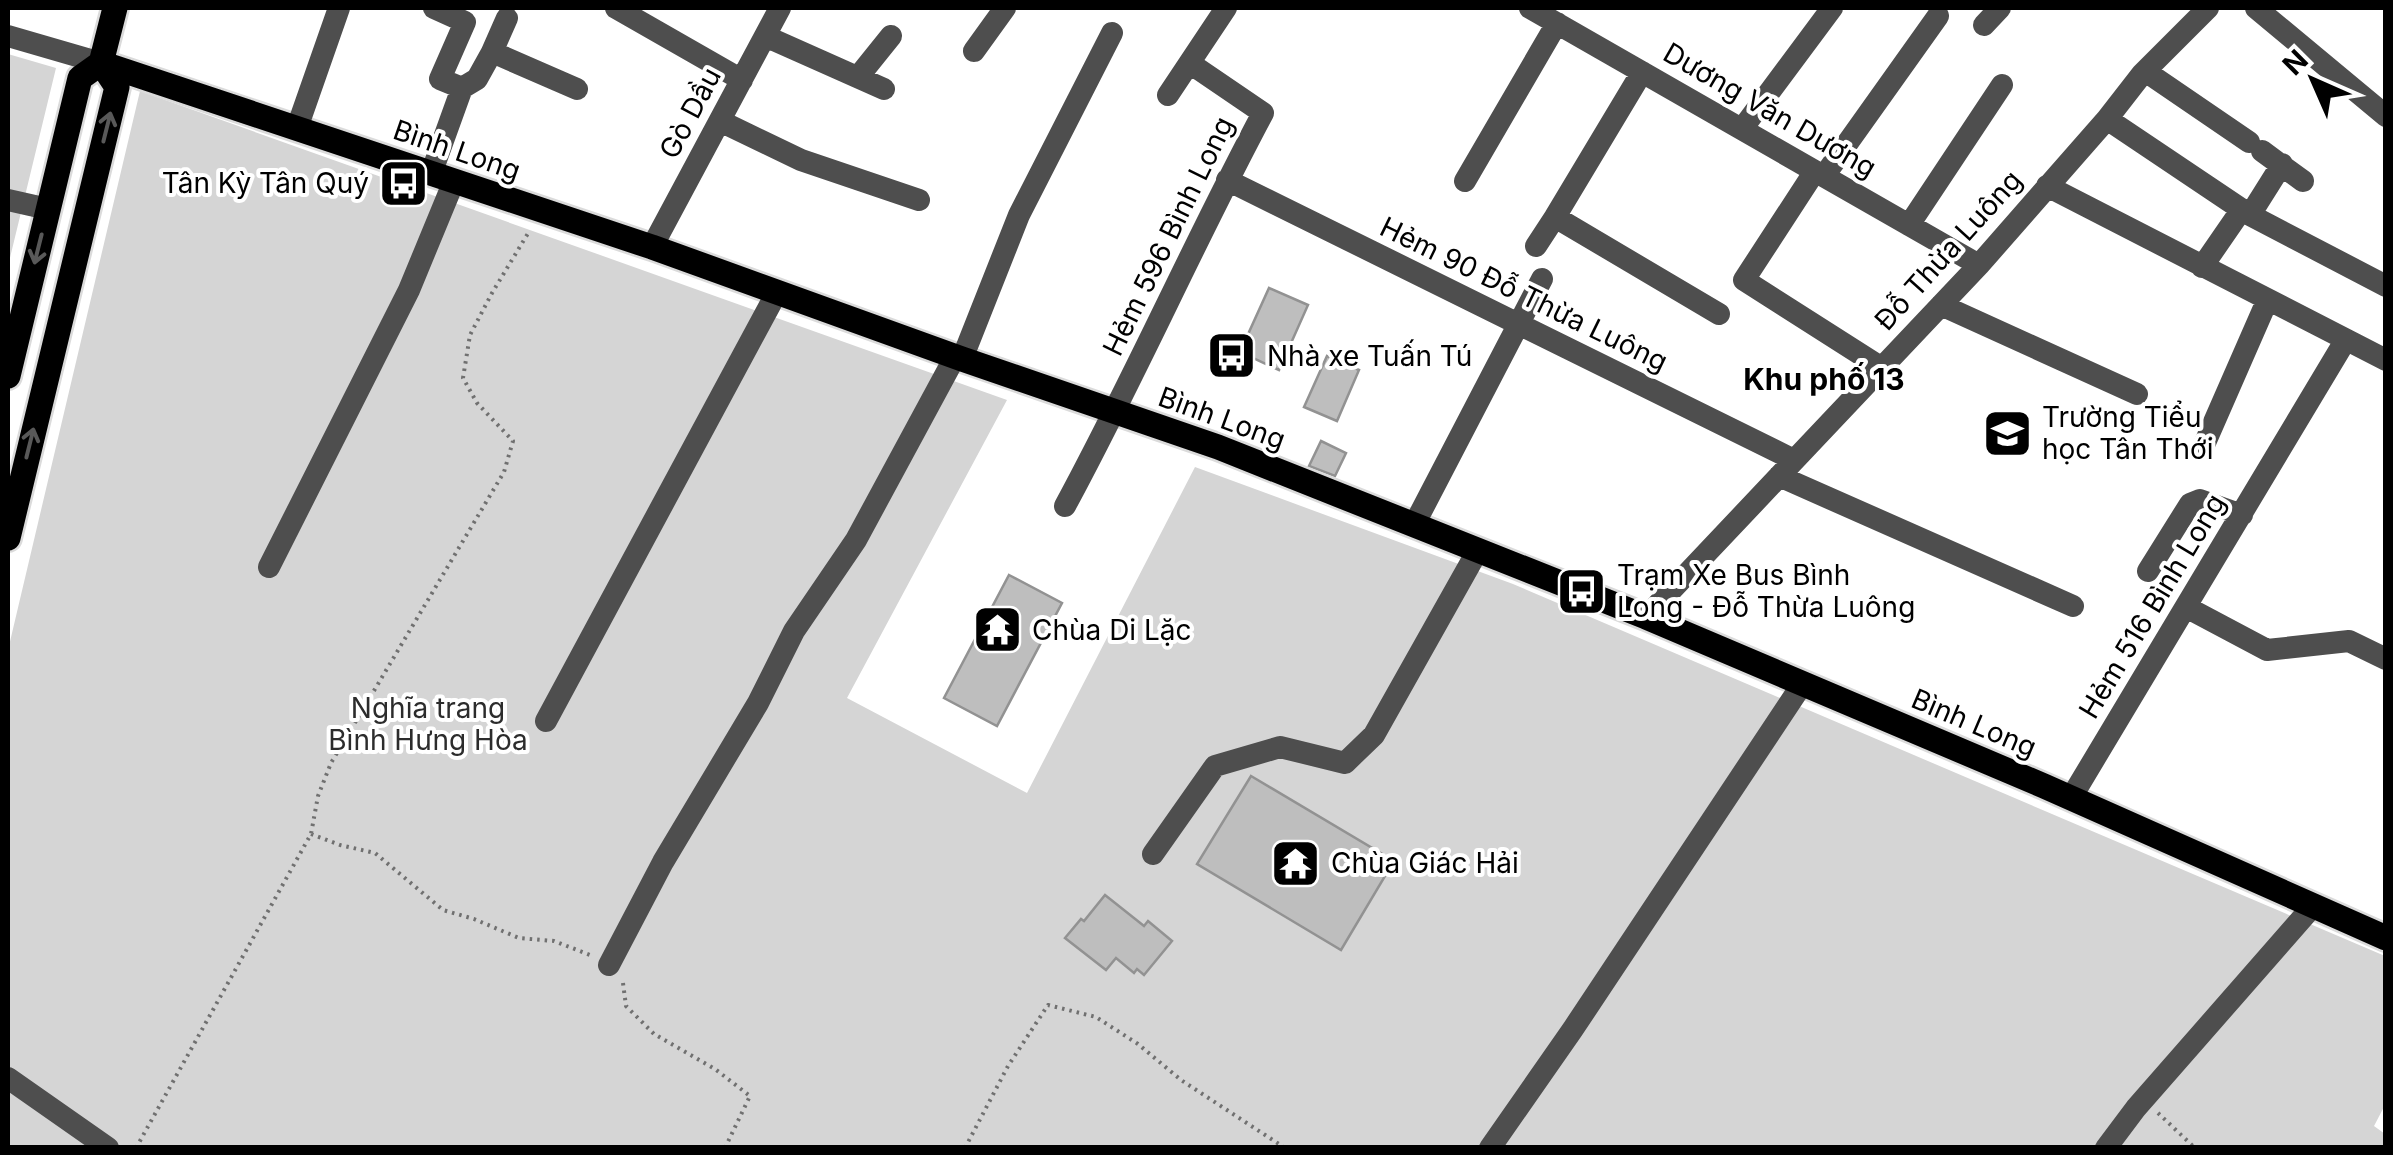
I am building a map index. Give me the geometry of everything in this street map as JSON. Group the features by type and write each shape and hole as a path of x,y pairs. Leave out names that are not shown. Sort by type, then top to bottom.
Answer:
{"main road":[{"path":"8,376 80,78 101,63 115,8"},
{"path":"8,538 117,87 101,63"},
{"name":"Bình Long","path":"101,63 652,248 1218,447 1646,617 2071,798 2386,938"}],"street":[{"path":"297,128 340,8"},
{"path":"434,8 465,22 440,79 462,88"},
{"path":"616,8 742,80"},
{"path":"974,51 1005,8"},
{"path":"1168,95 1226,8"},
{"name":"Dương Văn Dương","path":"1530,8 1979,265"},
{"path":"1742,129 1832,8"},
{"name":"Đỗ Thừa Luông","path":"1646,617 1979,265 2145,71 2208,8"},
{"path":"2256,8 2386,116"},
{"path":"1882,368 1744,280 1938,16"},
{"path":"270,567 409,290 443,177 462,88 477,79 507,18"},
{"path":"770,18 858,77 884,89"},
{"name":"Gò Dầu","path":"652,248 742,80 770,18"},
{"path":"1466,181 1556,23"},
{"path":"609,965 663,862 758,703 794,630 856,540 959,357 1019,215 1112,33"},
{"name":"Bình Long","path":"8,36 101,63"},
{"path":"858,77 892,36"},
{"path":"492,52 577,90"},
{"name":"Hẻm 596 Bình Long","path":"1066,506 1263,112 1191,64"},
{"path":"2145,71 2303,181"},
{"path":"1536,246 1642,72"},
{"path":"1909,225 2002,85"},
{"path":"2107,119 2246,212 2383,278"},
{"path":"720,121 801,160 919,200"},
{"path":"2202,267 2246,212 2264,152"},
{"name":"Hẻm 90 Đỗ Thừa Luông","path":"1227,180 1518,326 1786,468 2073,606"},
{"path":"2047,186 2386,360"},
{"path":"8,200 48,209"},
{"path":"1554,217 1719,314"},
{"path":"1414,525 1542,279"},
{"path":"546,721 777,292"},
{"path":"2204,446 2267,300"},
{"path":"1941,305 2136,394"},
{"name":"Hẻm 516 Bình Long","path":"2071,798 2345,341"},
{"path":"2148,571 2190,504 2200,500 2242,514"},
{"path":"1153,854 1215,766 1280,747 1346,763 1374,735 1478,550"},
{"path":"2186,607 2267,650 2349,641 2386,659"},
{"path":"1490,1148 1803,683"},
{"path":"2106,1148 2143,1100 2313,906"},
{"path":"8,1078 108,1148"}],"path":[{"path":"136,1148 312,834 318,796 331,763 504,472 513,442 476,403 462,378 470,335 541,210"},
{"path":"312,834 375,853 443,910 519,938 554,941 609,965 622,980 626,1006 654,1034 715,1068 750,1096 725,1148"},
{"path":"964,1148 1008,1066 1048,1004 1096,1016 1181,1080 1284,1148"},
{"path":"2143,1100 2195,1148"}],"green space":[{"path":"8,54 56,68 8,266"},
{"name":"Nghĩa trang Bình Hưng Hòa","path":"140,91 1007,400 847,698 1027,793 1195,467 1513,584 2385,956 2385,1105 2374,1126 2385,1134 2385,1147 8,1148 8,650"}],"building":[{"path":"1269,288 1308,305 1279,370 1240,352"},
{"path":"1327,356 1359,370 1337,421 1304,407"},
{"path":"1321,441 1346,453 1335,476 1309,466"},
{"name":"Chùa Di Lặc","path":"1009,575 1062,603 997,726 944,698"},
{"name":"Chùa Giác Hải","path":"1251,776 1394,861 1341,950 1197,864"},
{"path":"1105,895 1144,926 1148,921 1172,941 1144,975 1137,969 1134,973 1116,958 1106,970 1065,938"}],"place":[{"name":"Tân Kỳ Tân Quý","path":"404,183"},
{"name":"Nhà xe Tuấn Tú","path":"1232,356"},
{"name":"Trường Tiểu học Tân Thới","path":"2007,433"},
{"name":"Trạm Xe Bus Bình Long - Đỗ Thừa Luông","path":"1582,591"},
{"name":"Chùa Di Lặc","path":"997,630"},
{"name":"Chùa Giác Hải","path":"1296,863"}],"district":[{"name":"Khu phố 13","path":"1824,379"}]}
